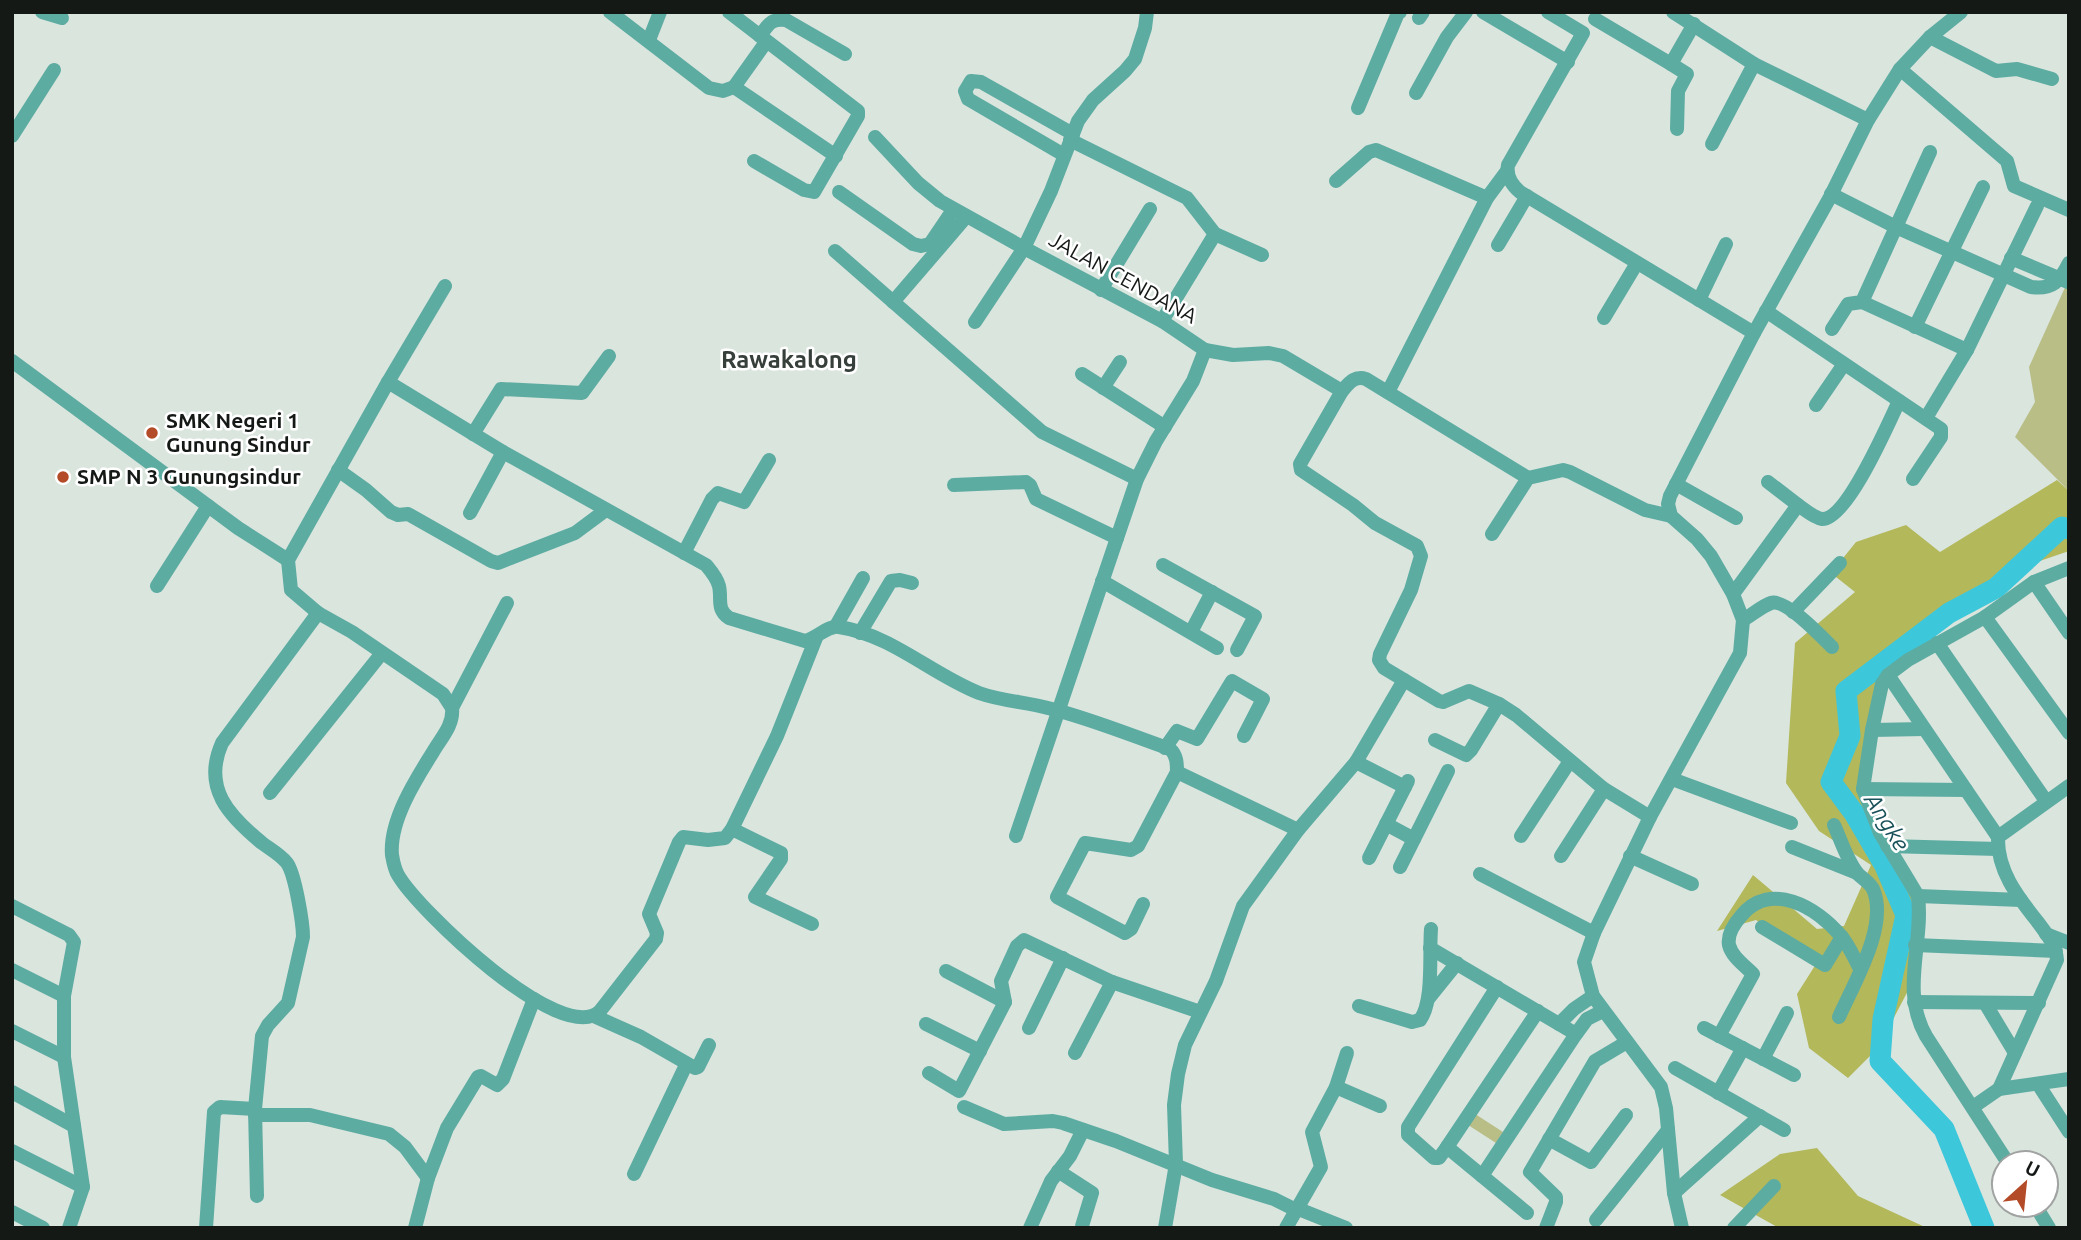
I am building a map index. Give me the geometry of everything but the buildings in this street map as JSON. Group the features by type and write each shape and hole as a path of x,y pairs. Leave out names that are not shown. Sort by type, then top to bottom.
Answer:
{"street":[{"path":"42,12 62,18"},
{"path":"610,12 709,88 723,91 734,87 771,21 777,19 786,20 845,54"},
{"path":"649,40 660,12"},
{"path":"729,12 858,111 858,116 817,190 810,193 754,160"},
{"name":"JALAN CENDANA","path":"1016,836 1138,479 1165,426 1193,381 1205,350 1162,321 1024,248 1052,191 1069,143 1093,100 1135,59 1147,12"},
{"path":"1358,108 1400,12"},
{"path":"1416,93 1447,37 1466,12"},
{"path":"1483,12 1568,62"},
{"path":"1548,12 1583,33"},
{"path":"1673,12 1754,64 1868,120"},
{"path":"1671,516 1668,504 1676,484 1868,120 1900,69 1953,14"},
{"path":"1388,392 1487,198 1507,171 1583,33 1597,15 1687,74 1678,91 1677,129"},
{"path":"1671,64 1694,24"},
{"path":"1930,37 1996,71 2017,69 2052,79"},
{"path":"1712,144 1754,64"},
{"path":"1900,69 2007,161 2014,186 2069,210"},
{"path":"12,136 54,70"},
{"path":"1069,143 981,82 971,81 965,91 968,99 1191,201 1215,234 1262,255"},
{"path":"734,87 836,156"},
{"path":"874,137 918,183 953,210 1024,248 975,322"},
{"path":"1336,181 1369,152 1376,150 1487,198"},
{"path":"1862,302 1930,152"},
{"path":"1507,171 1515,187 1527,196 1754,333"},
{"path":"1915,327 1983,187"},
{"path":"839,192 913,244 922,246 930,244 953,210"},
{"path":"1831,194 2003,276 2038,288 2065,281"},
{"path":"1498,245 1527,196"},
{"path":"1926,418 1967,350 2037,206"},
{"path":"1101,290 1150,209"},
{"path":"893,302 966,217"},
{"path":"1162,321 1215,234"},
{"path":"1699,300 1727,244"},
{"path":"835,251 1042,432 1138,479"},
{"path":"2011,258 2065,281"},
{"path":"2065,281 2069,263"},
{"path":"1604,318 1637,264"},
{"path":"445,286 288,560 290,590 318,613 443,694 452,708"},
{"path":"1832,330 1848,304 1862,302 1967,350"},
{"path":"1766,311 1941,429 1942,434 1913,479"},
{"path":"1205,350 1233,355 1269,353 1283,356 1342,390"},
{"path":"473,434 501,389 582,393 609,356"},
{"path":"12,361 208,506 288,560"},
{"path":"1103,388 1119,362"},
{"path":"1816,405 1844,364"},
{"path":"1082,374 1165,426"},
{"path":"1528,478 1360,377 1342,390 1300,466 1305,474 1353,505 1374,523 1420,550 1419,569 1411,590 1380,654 1379,660 1384,668 1439,701 1443,702 1469,691 1499,704 1516,715 1604,789 1650,817"},
{"path":"388,382 503,452 706,565 719,586 720,608 729,618 805,641 836,626 860,633 888,642 983,695 1057,710 1174,752 1177,772 1138,846 1131,850 1085,843 1057,897 1125,933 1131,929 1143,904"},
{"path":"1768,482 1819,518 1834,514 1857,486 1899,401"},
{"path":"470,513 503,452"},
{"path":"684,553 712,499 718,493 744,502 769,460"},
{"path":"338,470 391,512 413,516 498,563 575,533 606,510"},
{"path":"1492,534 1528,478 1563,470 1570,471 1646,510 1671,516 1697,539 1711,556 1733,594 1743,620 1740,653 1630,856 1594,933 1584,962 1593,996 1661,1087 1674,1193 1682,1228"},
{"path":"954,485 1026,482 1030,485 1035,499 1117,538"},
{"path":"1676,484 1736,518"},
{"path":"1733,594 1798,505"},
{"path":"157,586 208,506"},
{"path":"1793,612 1840,563"},
{"path":"1163,565 1255,617 1237,650"},
{"path":"1999,1149 1926,1036 1916,1016 1914,1002 1918,896 1887,846 1863,789 1879,691 1888,675 1937,643 1985,617 2034,582 2069,568"},
{"path":"836,626 863,578"},
{"path":"860,633 891,581 912,583"},
{"path":"1102,581 1217,648"},
{"path":"2034,582 2069,632"},
{"path":"1191,632 1212,592"},
{"path":"1743,620 1776,602 1793,612 1832,647"},
{"path":"507,603 452,708 450,725 410,789 395,831 392,853 397,874 482,963 534,999 572,1017 594,1016 663,1048 686,1065 697,1068 709,1045"},
{"path":"257,1196 255,1112 262,1037 268,1025 288,1003 303,937 303,926 286,863 232,816 218,792 214,779 216,756 222,743 318,613"},
{"path":"1985,617 2069,733"},
{"path":"594,1016 654,942 657,933 649,914 678,842 689,836 702,840 725,838 732,829 778,736 816,638"},
{"path":"1937,643 2046,801"},
{"path":"270,793 382,653"},
{"path":"1888,675 1966,790 1998,843 2008,881 2046,934 2062,947"},
{"path":"1165,1228 1176,1164 1174,1105 1185,1045 1216,981 1243,906 1298,830 1356,762 1404,680"},
{"path":"1165,748 1177,731 1197,739 1232,681 1263,699 1244,736"},
{"path":"1435,740 1466,755 1499,704"},
{"path":"1872,730 1924,729"},
{"path":"1521,836 1570,761"},
{"path":"1356,762 1406,784 1369,858"},
{"path":"1400,867 1448,771"},
{"path":"1177,772 1298,830"},
{"path":"1672,779 1791,823"},
{"path":"1887,846 1998,843 2046,801 2069,786"},
{"path":"1561,856 1604,789"},
{"path":"1863,789 1966,790"},
{"path":"1386,824 1414,839"},
{"path":"1834,825 1857,873"},
{"path":"732,829 781,853 781,859 755,897 811,925"},
{"path":"1792,847 1857,873 1871,886 1876,899 1878,917 1873,937 1839,1017"},
{"path":"1630,856 1692,884"},
{"path":"1480,874 1594,933"},
{"path":"1918,896 2021,901"},
{"path":"1719,1036 1752,974 1733,955 1728,943 1732,927 1746,910 1765,898 1800,904 1822,917 1842,937 1860,969"},
{"path":"12,906 73,938 75,947 64,996 64,1058 83,1187 69,1228"},
{"path":"1762,927 1825,965 1842,937"},
{"path":"1359,1006 1416,1022 1423,1017 1428,999 1431,929"},
{"path":"929,1073 959,1091 1005,1002 1002,981 1021,942 1029,940 1112,982 1200,1012"},
{"path":"1915,945 2062,947"},
{"path":"2000,1089 2062,947"},
{"path":"1430,948 1576,1034"},
{"path":"1029,1028 1063,958"},
{"path":"1428,999 1457,963"},
{"path":"12,970 64,996"},
{"path":"946,971 1005,1002"},
{"path":"1075,1054 1112,982"},
{"path":"1497,987 1406,1131 1408,1136 1434,1158 1439,1158 1447,1147 1538,1011"},
{"path":"1559,1024 1593,996"},
{"path":"415,1228 428,1178 454,1115 478,1077 481,1076 494,1084 503,1079 534,999"},
{"path":"1914,1002 2039,1003"},
{"path":"1985,1003 2015,1053"},
{"path":"1482,1176 1587,1019 1603,1011"},
{"path":"1763,1059 1787,1013"},
{"path":"926,1024 980,1051"},
{"path":"1704,1028 1794,1075"},
{"path":"12,1031 64,1058"},
{"path":"1547,1227 1556,1197 1530,1172 1595,1061 1627,1042"},
{"path":"1718,1093 1742,1048"},
{"path":"1286,1228 1321,1167 1312,1132 1336,1087 1347,1053"},
{"path":"634,1174 686,1065"},
{"path":"1675,1068 1784,1130"},
{"path":"1973,1107 2000,1089 2038,1084 2066,1076"},
{"path":"2038,1084 2069,1132"},
{"path":"1336,1087 1380,1106"},
{"path":"12,1092 74,1126"},
{"path":"206,1228 214,1112 220,1107 310,1115 389,1134 405,1147 428,1178"},
{"path":"964,1107 1004,1124 1053,1121 1083,1130 1346,1228"},
{"path":"1549,1139 1591,1162 1626,1115"},
{"path":"1674,1193 1760,1116"},
{"path":"1030,1228 1058,1171 1075,1149 1083,1130"},
{"path":"1596,1220 1668,1130"},
{"path":"1447,1147 1527,1213"},
{"path":"12,1151 83,1187"},
{"path":"1058,1171 1092,1194 1082,1226"},
{"path":"1734,1228 1774,1186"},
{"path":"12,1212 43,1228"}],"green space":[{"path":"2067,283 2069,491 2015,437 2035,402 2029,367"},
{"path":"2057,480 2069,491 2069,551 2034,563 1891,653 1880,689 1862,781 1880,824 1906,866 1914,908 1911,985 1878,1048 1848,1078 1809,1048 1797,994 1816,964 1756,920 1717,931 1753,875 1817,929 1844,926 1871,865 1819,831 1786,783 1795,643 1855,592 1831,573 1856,542 1906,525 1940,552"},
{"path":"1472,1112 1503,1132 1496,1143 1465,1123"},
{"path":"1817,1148 1858,1196 1927,1228 1779,1228 1720,1195 1780,1154"}],"waterway":[{"name":"Angke","path":"1984,1228 1944,1129 1880,1061 1883,1019 1906,915 1885,866 1854,813 1831,782 1850,736 1846,691 1949,613 1996,588 2062,527 2069,529"}],"place":[{"name":"SMK Negeri 1 Gunung Sindur","path":"152,433"},
{"name":"SMP N 3 Gunungsindur","path":"63,477"}],"district":[{"name":"Rawakalong","path":"789,360"}]}
